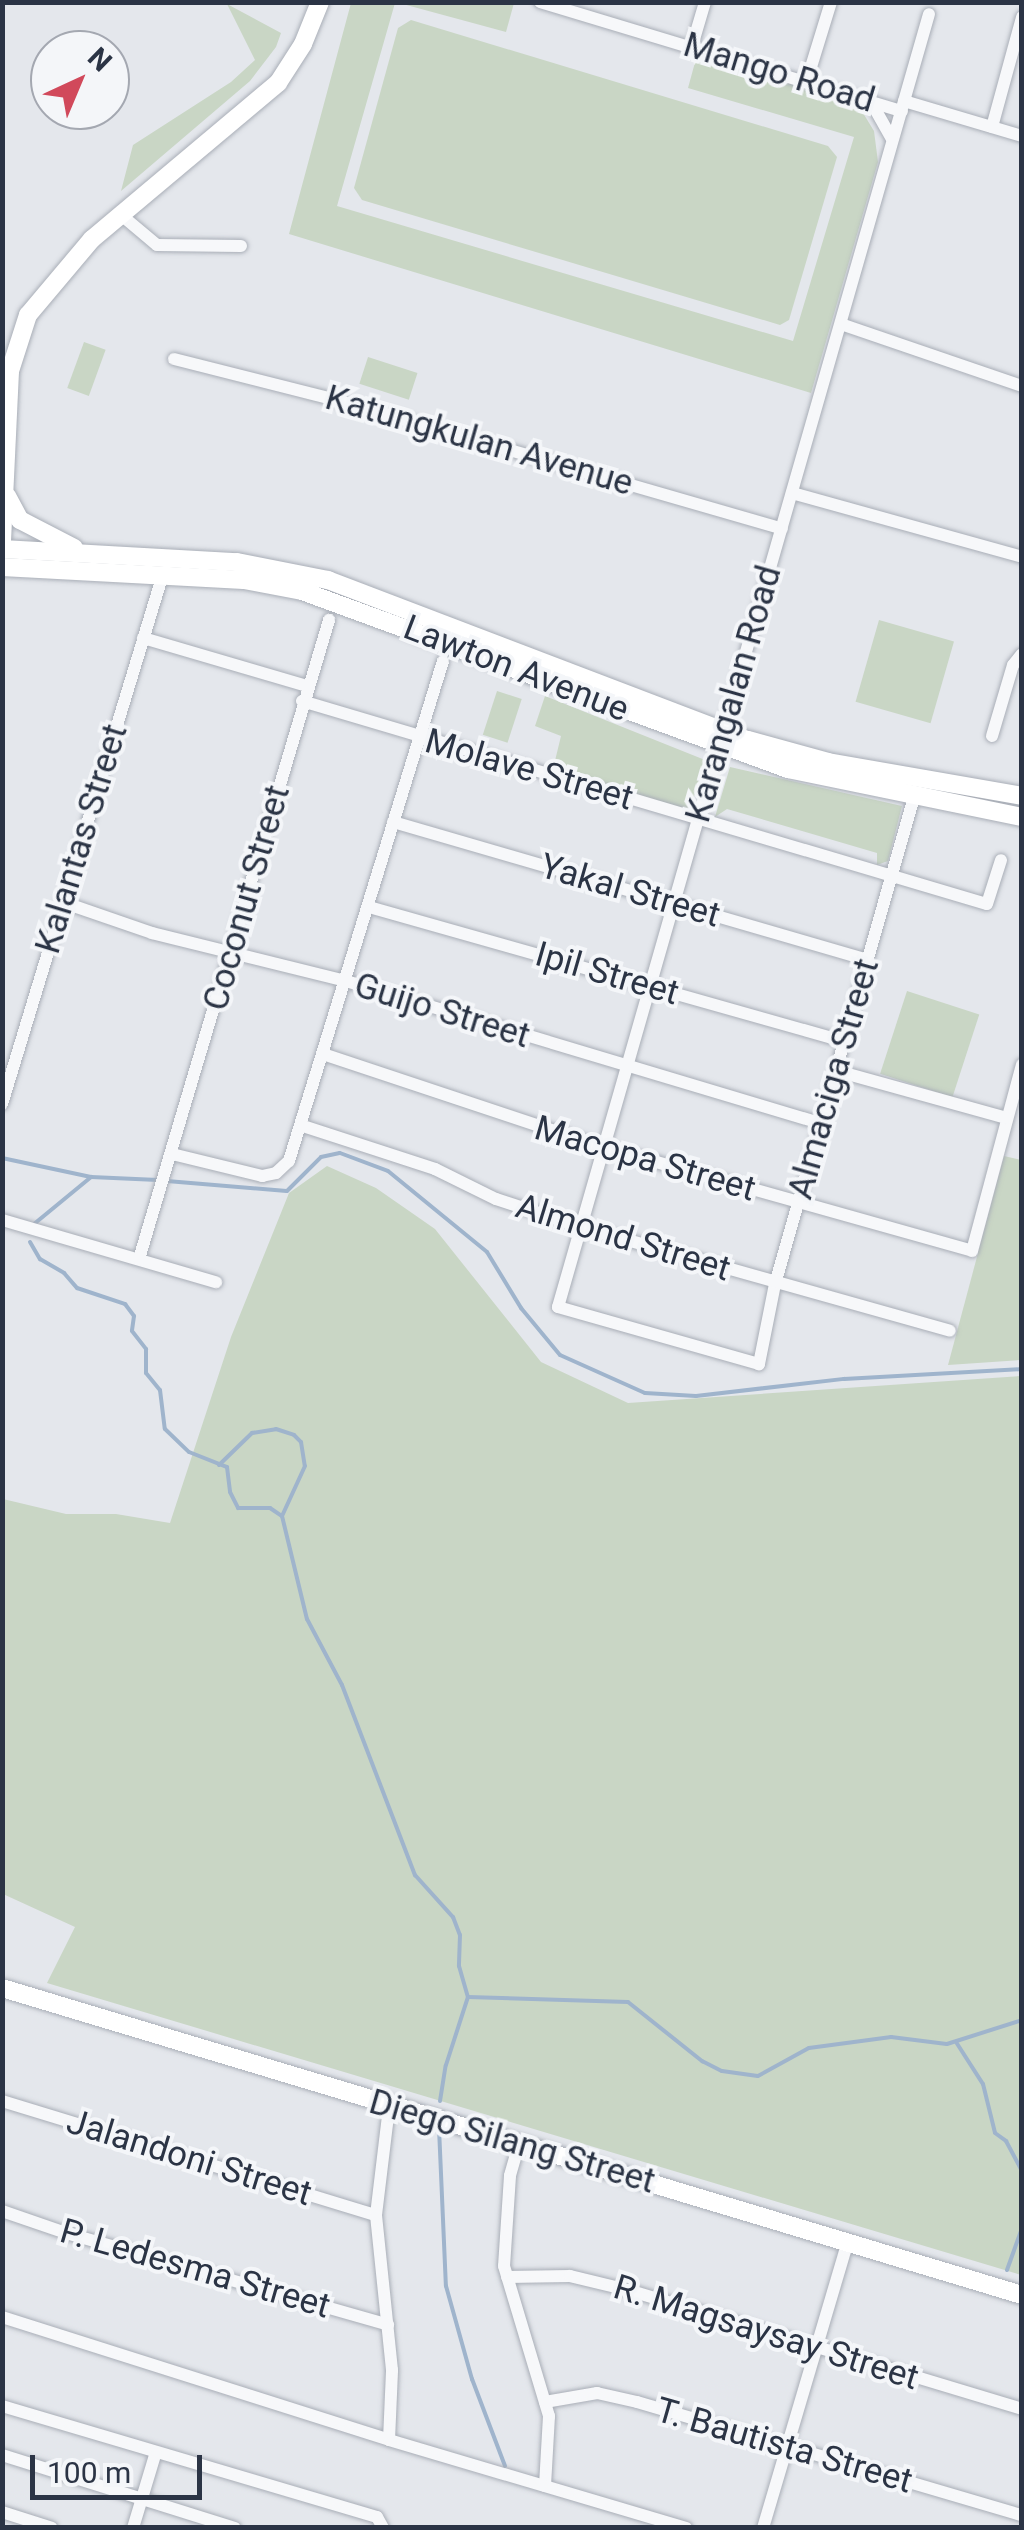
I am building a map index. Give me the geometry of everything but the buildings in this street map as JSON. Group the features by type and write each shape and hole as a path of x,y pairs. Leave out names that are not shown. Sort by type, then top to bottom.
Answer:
{"main road":[{"path":"2,540 9,380 19,331 67,266 120,214 266,95 295,59 320,2"},
{"path":"6,495 20,520 89,554"},
{"name":"Lawton Avenue","path":"2,549 236,562 328,580 824,779 1022,816"},
{"name":"Lawton Avenue","path":"2,567 261,583 353,606 720,738 828,762 1022,796"},
{"name":"Diego Silang Street","path":"2,1988 1022,2295"}],"street":[{"name":"Mango Road","path":"540,2 576,7 869,98 1022,136"},
{"path":"692,46 705,2"},
{"path":"807,80 831,2"},
{"name":"Karangalan Road","path":"759,1364 558,1307 929,14"},
{"path":"992,127 1022,17"},
{"path":"869,98 892,142"},
{"path":"120,214 157,245 241,246"},
{"path":"841,324 1022,386"},
{"name":"Katungkulan Avenue","path":"174,359 336,400 782,529"},
{"path":"792,493 1022,557"},
{"name":"Kalantas Street","path":"2,1104 163,574"},
{"name":"Coconut Street","path":"139,1259 328,620"},
{"path":"142,638 307,686"},
{"path":"992,736 1013,665 1022,654"},
{"path":"172,1154 262,1176 276,1173 288,1161 303,1126 443,661"},
{"name":"Molave Street","path":"302,702 988,904 1001,860"},
{"name":"Almaciga Street","path":"759,1364 775,1284 914,797"},
{"name":"Yakal Street","path":"393,822 868,960"},
{"name":"Guijo Street","path":"62,902 152,933 346,980 626,1068 822,1124"},
{"name":"Ipil Street","path":"369,907 844,1042"},
{"name":"Macopa Street","path":"323,1054 603,1148 972,1250 1007,1118"},
{"path":"836,1070 1007,1118 1022,1065"},
{"name":"Almond Street","path":"303,1126 435,1169 496,1200 581,1227 950,1331"},
{"path":"2,1220 216,1282"},
{"name":"Jalandoni Street","path":"2,2102 376,2215"},
{"path":"389,2106 376,2215 392,2370 389,2440"},
{"path":"519,2144 505,2228 507,2277 545,2402 550,2458 545,2486"},
{"name":"P. Ledesma Street","path":"2,2210 66,2234 388,2325"},
{"path":"762,2528 848,2241"},
{"name":"R. Magsaysay Street","path":"507,2277 570,2276 628,2290 1022,2409"},
{"path":"2,2317 389,2440 686,2528"},
{"name":"T. Bautista Street","path":"545,2402 596,2393 1022,2515"},
{"path":"2,2406 377,2518 383,2528"},
{"path":"133,2528 156,2452"},
{"path":"2,2456 235,2528"},
{"path":"2,2512 52,2528"}],"green space":[{"path":"351,3 395,3 337,206 793,341 854,137 688,88 697,55 807,87 863,113 874,131 878,162 811,393 289,234"},
{"path":"399,3 514,3 506,32"},
{"path":"227,4 281,33 276,47 250,81 121,191 133,145 231,82 255,60"},
{"path":"411,20 828,146 837,157 789,320 780,325 362,200 354,188 398,28"},
{"path":"84,342 106,350 89,396 67,388"},
{"path":"368,357 417,373 409,400 359,384"},
{"path":"879,620 954,641 931,723 856,702"},
{"path":"497,691 522,699 508,743 483,735"},
{"path":"545,696 705,760 692,804 686,810 553,769 561,736 535,726"},
{"path":"730,767 902,806 888,861 877,865 877,853 727,809 715,817"},
{"path":"907,991 979,1014 952,1097 880,1074"},
{"path":"1004,1156 1021,1160 1021,1360 948,1365"},
{"path":"327,1166 376,1188 435,1229 541,1362 628,1403 1021,1376 1021,2275 47,1983 75,1927 3,1894 3,1499 66,1514 116,1514 170,1523 231,1337 289,1193"}],"waterway":[{"path":"167,1181 287,1191 321,1157 340,1153 388,1171 487,1252 521,1308 560,1355 645,1393 696,1396 844,1379 1022,1369"},
{"path":"2,1158 91,1177 158,1180"},
{"path":"34,1224 91,1177"},
{"path":"30,1242 40,1259 64,1273 77,1288 125,1304 134,1316 132,1331 146,1349 146,1373 160,1390 165,1429 189,1452 227,1467 230,1492 238,1508 270,1508 282,1516 307,1619 342,1685 415,1875 453,1917 460,1935 459,1966 468,1997 628,2002 702,2061 722,2071 758,2076 809,2048 891,2037 947,2044 1022,2020"},
{"path":"219,1465 252,1433 276,1429 294,1435 301,1442 305,1466 282,1516"},
{"path":"440,2101 446,2065 468,1997"},
{"path":"956,2042 983,2084 995,2133 1006,2141 1022,2171"},
{"path":"439,2128 446,2286 472,2379 505,2466"},
{"path":"1007,2270 1022,2228"}]}
